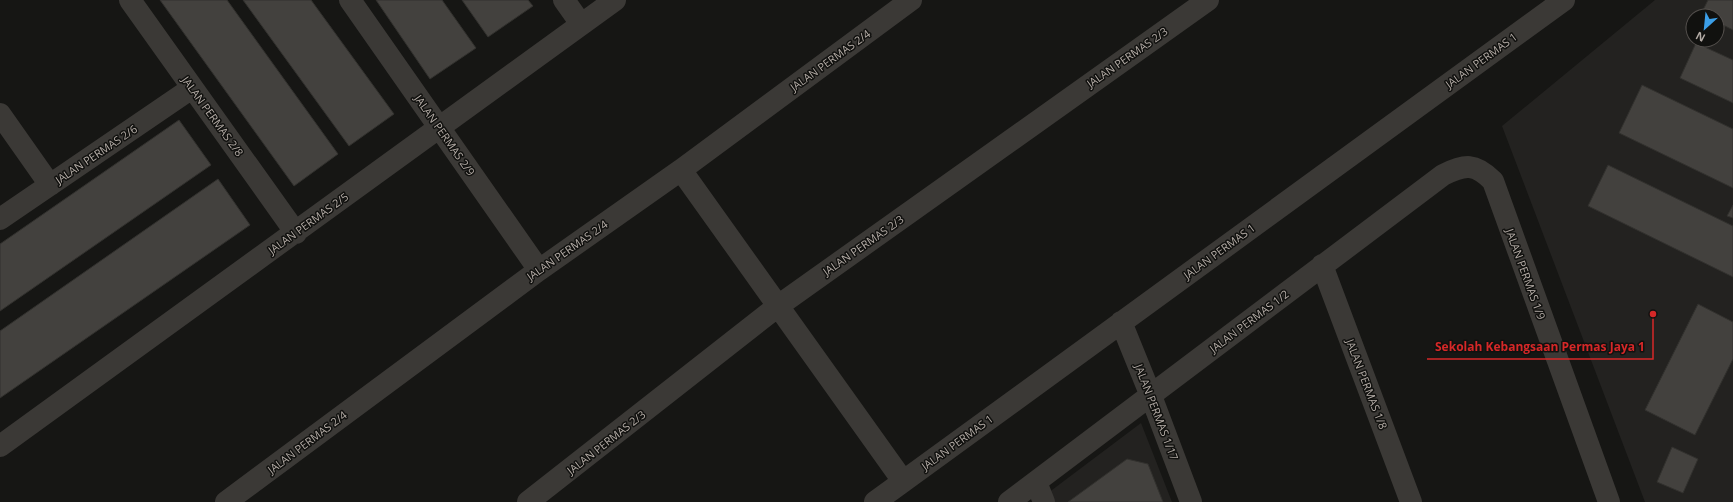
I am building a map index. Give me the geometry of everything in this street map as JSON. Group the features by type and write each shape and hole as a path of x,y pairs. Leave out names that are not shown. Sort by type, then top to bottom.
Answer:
{"street":[{"name":"JALAN PERMAS 2/8","path":"130,0 296,233"},
{"name":"JALAN PERMAS 2/9","path":"350,0 539,270"},
{"path":"564,0 582,24"},
{"name":"JALAN PERMAS 2/5","path":"0,446 296,233 439,126 615,0"},
{"name":"JALAN PERMAS 2/4","path":"226,502 539,270 681,170 911,0"},
{"name":"JALAN PERMAS 2/3","path":"528,502 546,494 778,306 1208,0"},
{"name":"JALAN PERMAS 1","path":"875,502 1564,0"},
{"name":"JALAN PERMAS 2/6","path":"0,219 192,88"},
{"path":"0,114 50,185"},
{"name":"JALAN PERMAS 1/2","path":"1009,502 1151,396 1322,265 1443,176 1455,169 1469,166 1482,171 1493,181"},
{"path":"681,170 903,481"},
{"name":"JALAN PERMAS 1/9","path":"1493,181 1609,502"},
{"name":"JALAN PERMAS 1/8","path":"1322,265 1411,502"},
{"name":"JALAN PERMAS 1/17","path":"1121,322 1191,502"},
{"path":"1036,482 1044,502"}],"shaded area":[{"path":"1655,0 1733,0 1733,502 1645,502 1502,126"},
{"path":"1141,423 1172,502 1036,502"}],"building":[{"path":"160,0 227,0 338,154 294,186"},
{"path":"243,0 311,0 394,114 349,146"},
{"path":"376,0 442,0 476,48 430,79"},
{"path":"462,0 528,0 533,6 488,37"},
{"path":"1708,0 1733,0 1733,30 1725,26 1725,8 1704,8"},
{"path":"1694,48 1707,48 1733,60 1733,103 1680,78"},
{"path":"1642,85 1733,129 1733,188 1619,133"},
{"path":"179,120 211,165 0,311 0,244"},
{"path":"1608,165 1733,226 1733,277 1588,206"},
{"path":"218,179 250,225 0,398 0,331"},
{"path":"1733,205 1733,218 1727,216"},
{"path":"1698,304 1733,322 1733,359 1695,435 1645,410"},
{"path":"1672,447 1698,459 1683,493 1657,482"},
{"path":"1127,459 1148,464 1163,502 1068,502"}],"place":[{"name":"Sekolah Kebangsaan Permas Jaya 1","path":"1653,314"}]}
